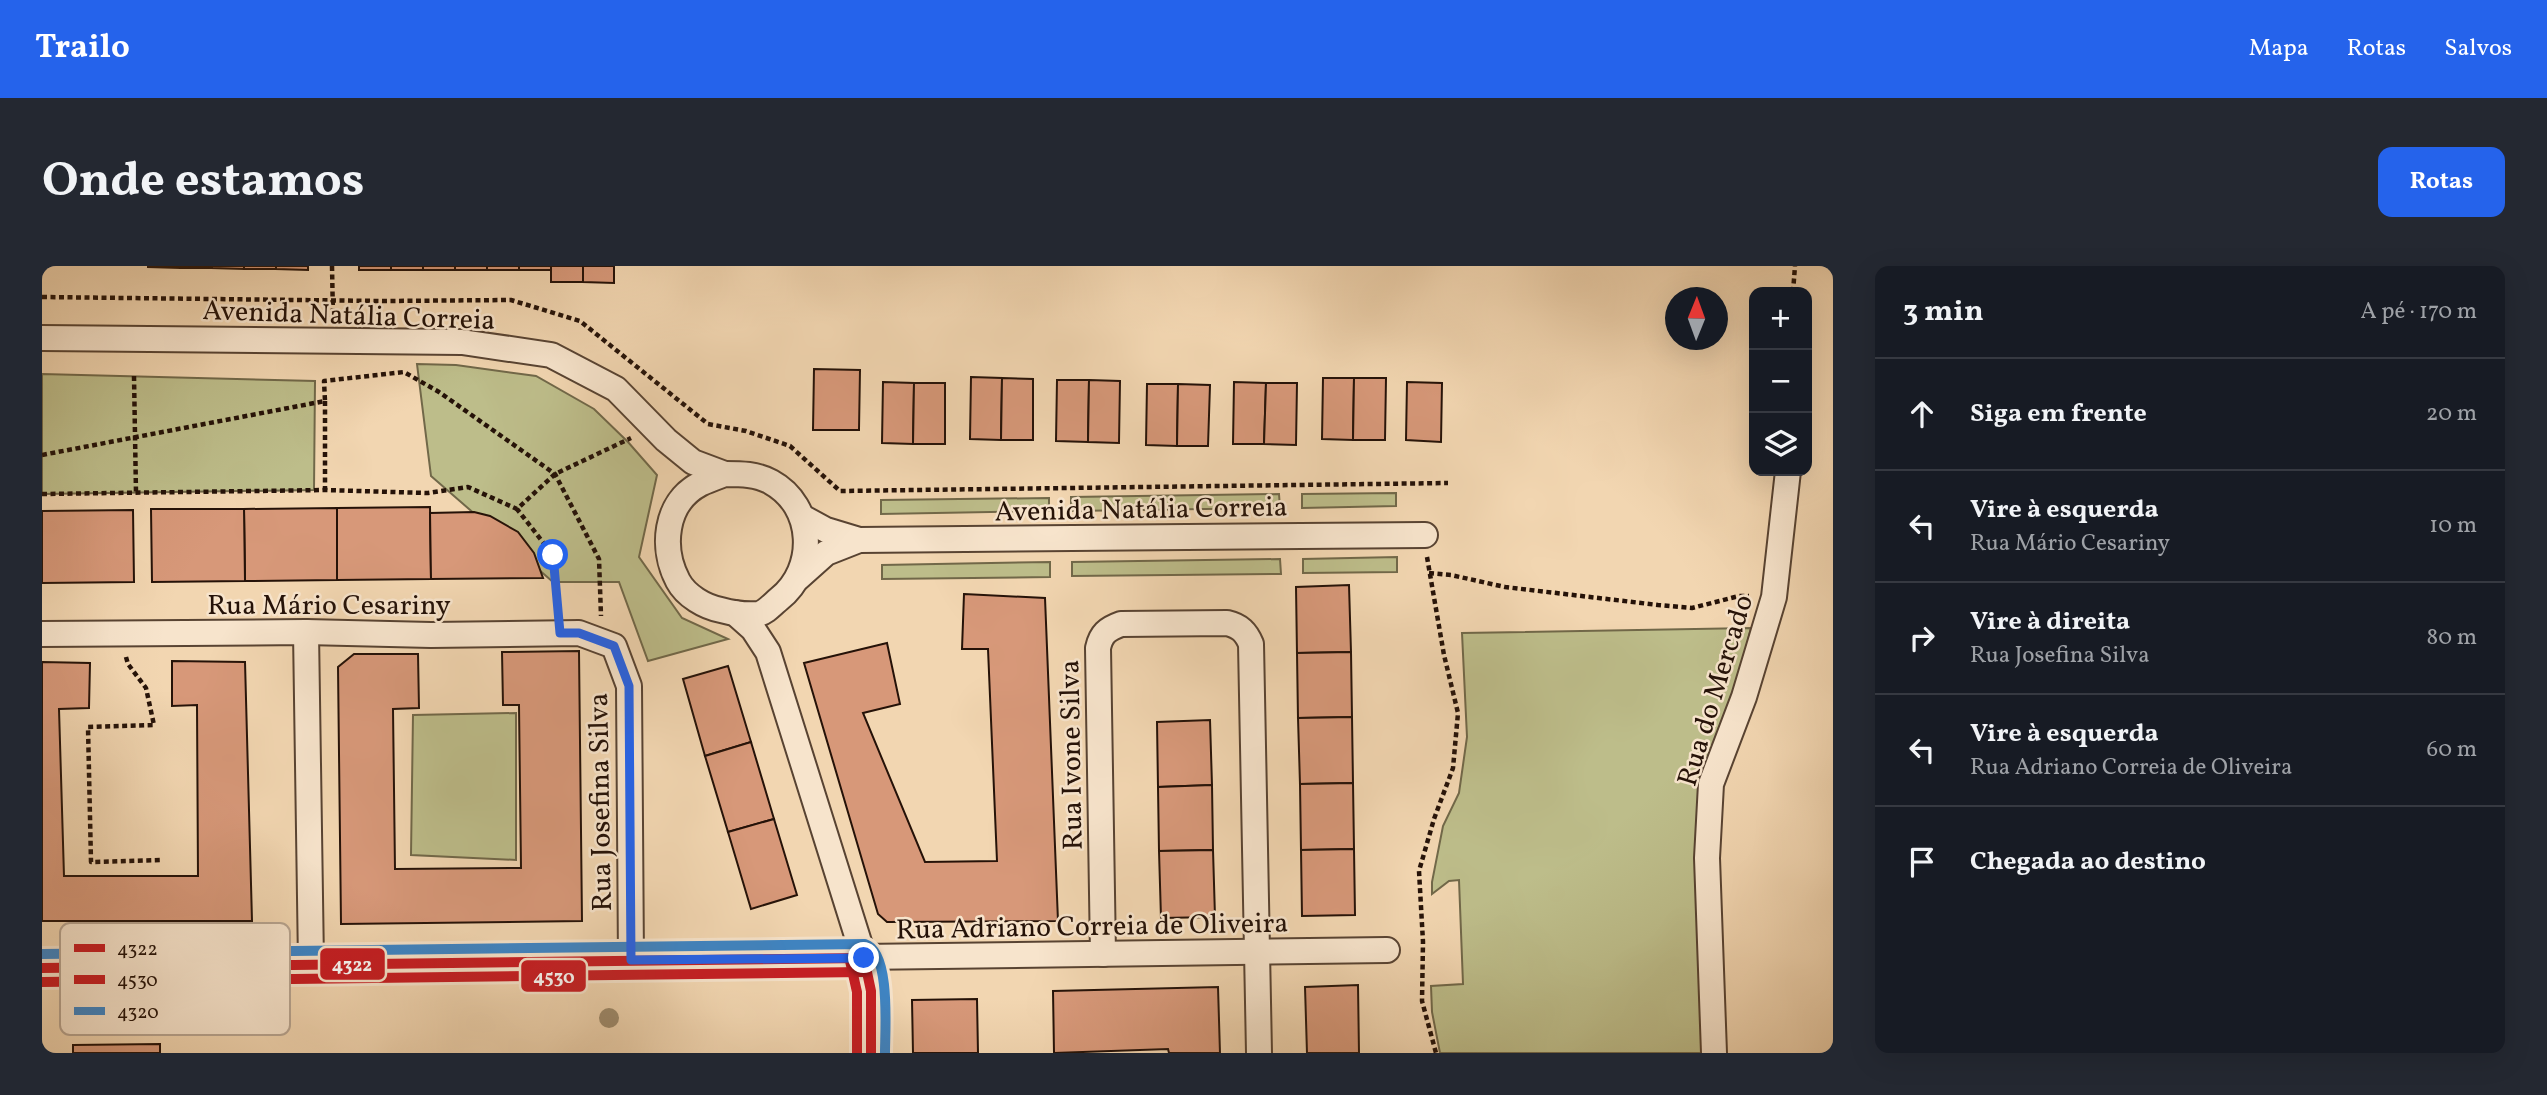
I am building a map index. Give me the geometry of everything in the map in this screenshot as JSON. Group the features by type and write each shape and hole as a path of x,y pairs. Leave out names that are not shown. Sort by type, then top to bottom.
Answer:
{"street":[{"name":"Avenida Natália Correia","path":"42,338 462,342 551,355 616,389 660,434 693,462 725,474"},
{"name":"Avenida Natália Correia","path":"660,434 680,473 680,501"},
{"path":"768,652 773,624 806,556 807,541 802,517 790,497 771,482 750,474 725,474 698,484 680,501 670,521 667,545 669,564 680,585 690,595 711,608 734,613 761,614 790,587"},
{"name":"Rua do Mercado","path":"1714,1053 1707,858 1711,785 1744,697 1774,597 1787,476"},
{"name":"Avenida Natália Correia","path":"802,517 826,530 859,540 1424,535"},
{"name":"Avenida Natália Correia","path":"790,587 826,553 859,540"},
{"path":"734,613 753,629 768,652 864,958 871,991 871,1053"},
{"name":"Rua Ivone Silva","path":"1103,954 1100,640 1110,628 1121,624 1234,625 1241,628 1251,644 1259,1053"},
{"path":"306,632 311,963"},
{"name":"Rua Mário Cesariny","path":"42,634 579,633 608,643"},
{"name":"Rua Josefina Silva","path":"608,643 629,686 631,960"},
{"name":"Rua Adriano Correia de Oliveira","path":"290,963 1387,950"},
{"name":"Rua Adriano Correia de Oliveira","path":"42,968 60,968"}],"path":[{"path":"332,266 333,341"},
{"path":"1794,287 1796,266"},
{"path":"42,298 511,300 580,321 708,424 746,431 790,446 839,491 1448,483"},
{"path":"325,490 324,381 404,372 439,392 555,474 599,559 608,643"},
{"path":"134,376 136,493"},
{"path":"42,456 325,401"},
{"path":"517,509 555,474 660,434"},
{"path":"42,494 325,490 428,493 468,488 517,509 553,555 560,633"},
{"path":"1424,535 1444,655 1458,713 1453,768 1419,871 1423,942 1422,1001 1436,1053"},
{"path":"1429,573 1558,594 1692,608 1739,596 1774,597"},
{"path":"120,633 128,664 146,688 154,725 88,727 91,862 161,860"}],"green space":[{"path":"417,364 456,365 536,376 594,409 657,475 639,557 682,618 728,639 648,661 619,582 553,582 431,476"},
{"path":"42,374 315,381 314,490 42,494"},
{"path":"1396,493 1396,506 1302,508 1302,494"},
{"path":"1279,494 1280,508 1071,511 1071,497"},
{"path":"1049,498 1049,511 881,514 881,500"},
{"path":"1397,557 1397,572 1303,573 1303,559"},
{"path":"1280,559 1281,574 1072,576 1072,562"},
{"path":"1050,562 1050,577 882,579 882,565"},
{"path":"1751,628 1726,728 1705,1053 1440,1053 1432,1012 1431,986 1463,984 1459,880 1449,881 1432,894 1443,826 1459,793 1467,737 1462,633"},
{"path":"516,713 516,860 411,855 413,715"}],"building":[{"path":"180,266 180,268 148,267"},
{"path":"212,266 212,268 180,268"},
{"path":"244,266 244,269 212,268"},
{"path":"244,266 276,266 276,269 244,269"},
{"path":"276,266 308,266 308,270 276,269"},
{"path":"359,266 391,266 391,270 359,270"},
{"path":"391,266 423,266 423,270 391,270"},
{"path":"423,266 455,266 455,270 423,270"},
{"path":"455,266 487,266 487,270 455,270"},
{"path":"487,266 519,266 519,270 487,270"},
{"path":"519,266 551,266 551,270 519,270"},
{"path":"551,266 583,266 583,282 551,282"},
{"path":"583,266 614,266 614,283 583,282"},
{"path":"814,369 860,370 859,430 813,430"},
{"path":"971,377 1002,378 1001,440 970,439"},
{"path":"1002,378 1033,379 1033,440 1001,440"},
{"path":"1323,378 1354,378 1353,440 1322,439"},
{"path":"1354,378 1386,378 1385,440 1353,440"},
{"path":"1057,380 1089,380 1088,442 1056,441"},
{"path":"1089,380 1120,381 1119,443 1088,442"},
{"path":"883,382 914,383 913,444 882,443"},
{"path":"1234,382 1266,383 1264,444 1233,444"},
{"path":"1407,382 1442,383 1441,442 1406,440"},
{"path":"914,383 945,383 945,444 913,444"},
{"path":"1266,383 1297,383 1296,445 1264,444"},
{"path":"1147,384 1178,384 1177,446 1146,445"},
{"path":"1178,384 1210,385 1208,446 1177,446"},
{"path":"430,507 431,579 337,580 337,508"},
{"path":"337,508 337,580 245,581 244,509"},
{"path":"151,509 244,509 245,581 152,582"},
{"path":"133,510 134,582 42,583 42,511"},
{"path":"474,512 490,516 518,532 534,553 543,578 431,579 430,513"},
{"path":"1349,585 1351,652 1297,653 1296,587"},
{"path":"964,594 1045,598 1058,921 887,922 878,914 804,663 887,643 900,704 863,713 925,862 997,861 988,649 962,649"},
{"path":"579,651 582,921 341,924 338,667 354,654 418,654 419,708 393,709 395,869 521,868 519,705 503,705 502,652"},
{"path":"1351,652 1352,717 1298,718 1297,653"},
{"path":"172,661 245,662 252,921 42,921 42,662 90,663 89,708 59,709 64,876 198,876 197,705 172,706"},
{"path":"728,666 751,742 705,756 683,679"},
{"path":"1352,717 1353,783 1300,784 1298,718"},
{"path":"1210,720 1212,785 1158,787 1157,722"},
{"path":"751,742 774,819 728,832 705,756"},
{"path":"1353,783 1354,849 1301,850 1300,784"},
{"path":"1212,785 1213,850 1159,851 1158,787"},
{"path":"774,819 797,895 751,909 728,832"},
{"path":"1354,849 1355,915 1302,916 1301,850"},
{"path":"1213,850 1215,917 1161,918 1159,851"},
{"path":"1358,985 1359,1053 1307,1053 1305,987"},
{"path":"1218,987 1220,1053 1169,1053 1168,1049 1054,1053 1053,991"},
{"path":"977,999 978,1053 913,1053 912,1000"},
{"path":"160,1044 160,1053 73,1053 73,1045"}],"transit line":[{"name":"4320","path":"290,951 865,944 873,950 883,976 885,1053"},
{"name":"4320","path":"42,954 60,954"},
{"name":"4322","path":"864,958 871,991 871,1053"},
{"name":"4322","path":"290,965 864,958"},
{"name":"4530","path":"850,961 857,992 857,1053"},
{"name":"4322","path":"42,968 60,968"},
{"name":"4530","path":"290,979 864,972"},
{"name":"4530","path":"42,982 60,982"}],"route":[{"path":"553,555 560,633 579,633 614,646 629,686 631,960 864,958"}]}
